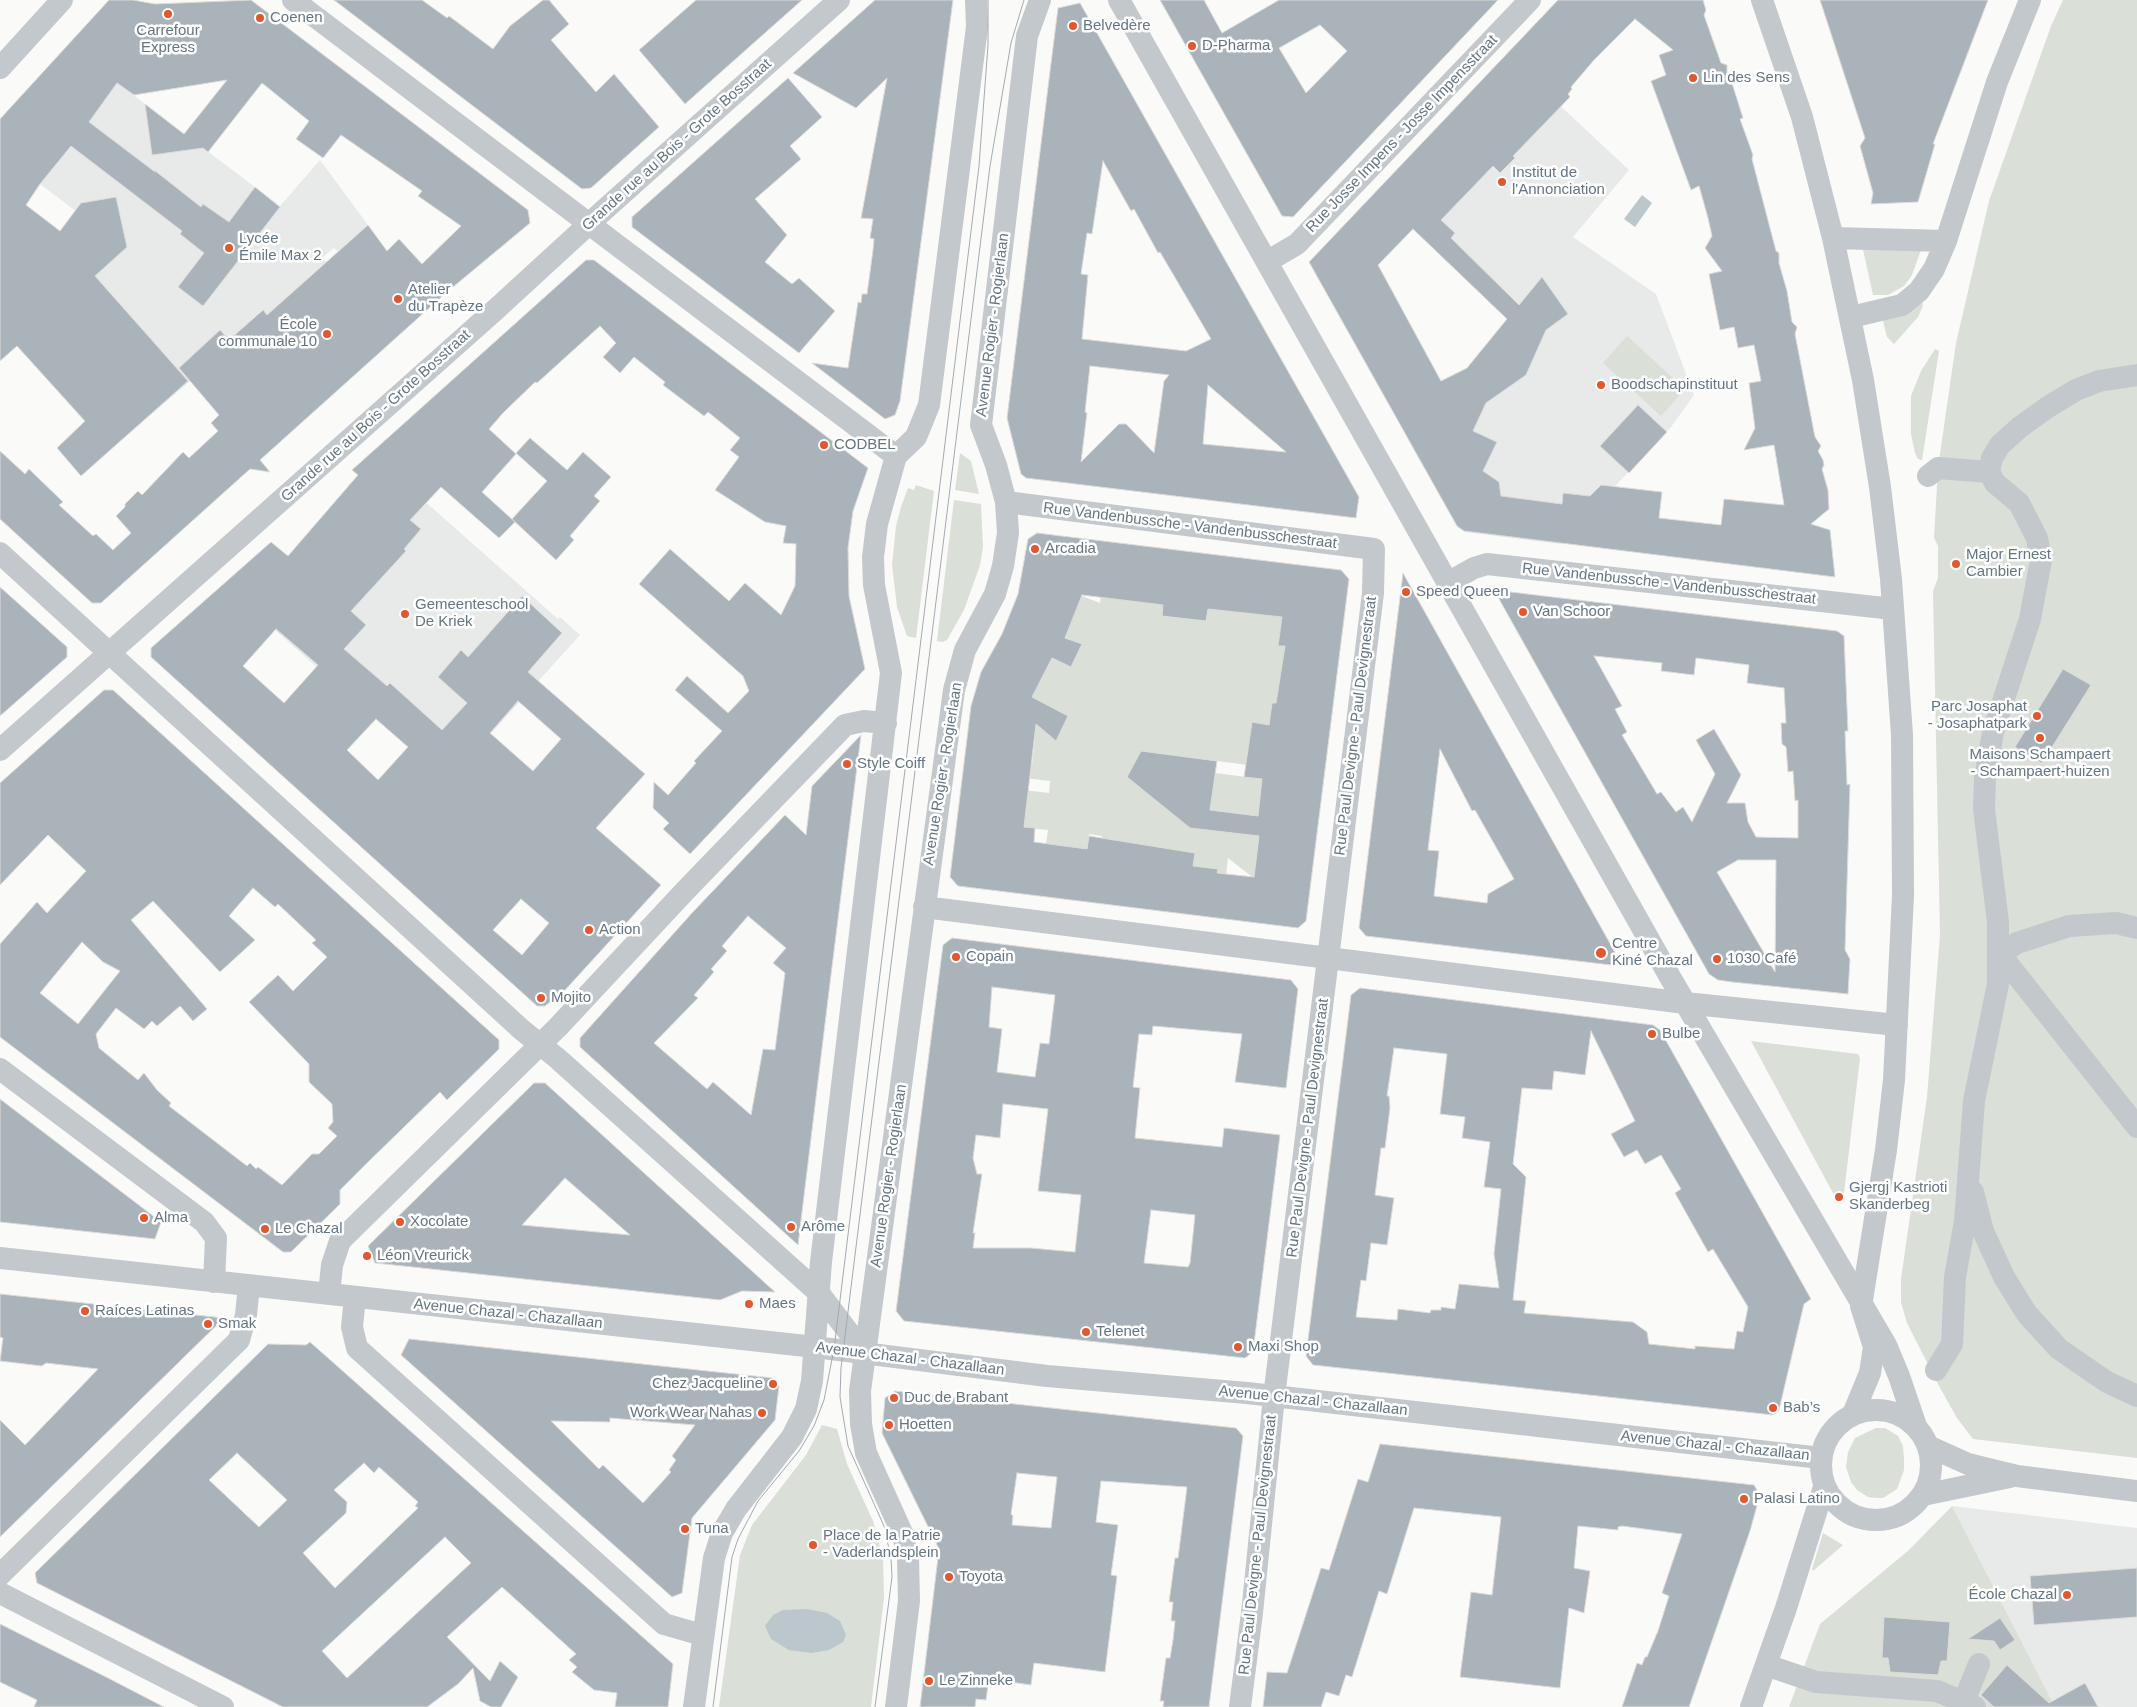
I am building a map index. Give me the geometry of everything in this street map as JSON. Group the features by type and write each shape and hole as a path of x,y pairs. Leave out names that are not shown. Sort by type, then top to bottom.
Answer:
{"street":[{"path":"0,68 62,0"},
{"path":"293,0 896,456"},
{"name":"Grande rue au Bois - Grote Bosstraat","path":"0,750 840,0"},
{"path":"694,1707 702,1635 714,1558 722,1533 736,1509 792,1437 806,1409 812,1381 819,1293 891,673 874,585 872,557 877,524 896,456 916,437 929,404 977,27 976,0"},
{"name":"Avenue Rogier - Rogierlaan","path":"865,1354 954,690 965,650 995,594 1008,533 1006,502 996,465 981,425 1027,36 1040,0"},
{"path":"1119,0 1685,1003 1889,1353 1916,1426"},
{"name":"Rue Josse Impens - Josse Impensstraat","path":"1268,261 1297,244 1530,0"},
{"path":"1762,0 1802,117 1834,238 1851,317 1880,487 1893,609 1902,735 1904,842 1897,1025 1886,1150 1861,1306 1874,1347 1870,1374 1853,1414"},
{"path":"1851,317 1902,306 1919,291 1934,269 1946,241 1997,82 2030,0"},
{"path":"1834,238 1946,241"},
{"path":"1936,1370 1952,1344 1955,1276 1965,1221 1974,1101 1998,984 2000,954 1984,810 1985,779 1993,732 2030,619 2041,560 2037,538 2019,503 1995,483 1989,472 1992,458 2000,445 2020,427 2048,407 2076,390 2099,381 2137,375"},
{"path":"1928,476 1938,468 1989,472"},
{"name":"Rue Vandenbussche - Vandenbusschestraat","path":"1006,502 1374,549"},
{"name":"Rue Paul Devigne - Paul Devignestraat","path":"1240,1707 1252,1613 1274,1397 1373,593 1374,549"},
{"path":"0,553 540,1044 819,1293 865,1354 860,1391 863,1439 866,1453 903,1536 910,1575 896,1707"},
{"name":"Rue Vandenbussche - Vandenbusschestraat","path":"1449,582 1474,568 1487,564 1893,609"},
{"path":"329,1294 332,1265 340,1241 540,1044 845,725 864,721 886,723"},
{"path":"924,907 1685,1003 1897,1025"},
{"path":"2000,954 2017,943 2070,926 2116,923 2137,928"},
{"path":"2000,954 2137,1127"},
{"path":"0,1069 204,1222 216,1238 214,1282"},
{"path":"1969,1174 1983,1231 2004,1277 2027,1314 2059,1349 2107,1382 2137,1396"},
{"name":"Avenue Chazal - Chazallaan","path":"0,1258 815,1347 1047,1376 1274,1397 1821,1458"},
{"path":"0,1575 239,1340 246,1316 249,1285"},
{"path":"356,1297 352,1327 356,1348 664,1624 702,1635"},
{"name":"Avenue Chazal - Chazallaan","path":"1880,1409 1906,1418 1916,1426 1928,1446 1932,1462 1930,1480 1923,1495 1905,1513 1878,1520 1864,1520 1849,1514 1835,1504 1824,1487 1820,1468 1826,1440 1837,1425 1853,1414 1880,1409"},
{"path":"1928,1446 1968,1464 2016,1476 2137,1491"},
{"path":"1923,1495 2016,1476"},
{"path":"1751,1707 1824,1487"},
{"path":"0,1592 223,1707"},
{"path":"1766,1665 1816,1682 1937,1691 1970,1704 1979,1664"}],"shaded area":[{"name":"Parc Josaphat - Josaphatpark","path":"2063,0 2137,0 2137,1458 1973,1439 1957,1418 1939,1386 1907,1323 1901,1302 1901,1279 1927,1097 1940,935 1933,591 1938,578 1938,546 1934,538 1938,468 1956,343 1989,201 2051,26"},
{"path":"1506,55 1629,170 1573,237 1656,294 1694,395 1671,427 1560,544 1465,532 1457,526 1407,438 1442,418 1478,481 1497,442 1489,438 1469,440 1486,403 1526,375 1546,330 1568,314 1542,277 1507,319 1375,192"},
{"name":"Lycée Émile Max 2","path":"104,73 280,206 320,160 368,225 338,251 334,248 322,258 326,262 267,315 262,310 250,321 254,326 110,450 17,346 125,248 40,184 0,119"},
{"path":"1642,195 1652,203 1635,227 1624,219"},
{"path":"1862,245 1921,250 1912,275 1904,286 1888,295 1873,295"},
{"path":"1922,301 1923,306 1918,317 1894,344 1887,337 1883,321"},
{"path":"1627,336 1685,389 1661,416 1603,363"},
{"path":"1935,349 1939,351 1922,460 1918,459 1915,453 1911,434 1911,396 1921,371"},
{"name":"Gemeenteschool De Kriek","path":"370,453 558,619 560,617 580,635 447,782 224,585 271,542 288,556 358,476 352,470"},
{"path":"960,453 971,461 979,494 955,490"},
{"path":"916,485 934,491 916,638 907,636 897,607 892,565 896,526 901,507 908,488 914,490"},
{"path":"954,500 981,504 983,547 980,565 964,610 947,640 943,642 937,641"},
{"path":"1165,591 1162,616 1206,621 1208,609 1217,610 1218,608 1307,620 1278,645 1285,646 1284,650 1287,651 1276,703 1272,703 1269,725 1252,723 1248,765 1141,751 1127,777 1189,827 1259,836 1255,871 1265,872 1255,879 1228,858 1225,883 1216,882 1217,869 1206,867 1204,882 1102,838 1102,836 1089,834 1086,855 1046,844 1048,830 1001,825 1024,827 1027,803 1023,790 1049,793 1050,781 1017,777 1018,765 1032,766 1035,735 1012,731 1020,710 1056,740 1068,716 1023,692 1032,675 1041,680 1052,658 1071,667 1081,645 1065,637 1074,593 1100,603 1101,597 1110,598"},
{"path":"1215,773 1262,779 1260,798 1270,800 1265,823 1256,816 1192,807"},
{"path":"1751,1041 1858,1054 1860,1058 1844,1193 1834,1195"},
{"name":"Place de la Patrie - Vaderlandsplein","path":"822,1425 837,1429 847,1464 873,1521 883,1557 884,1598 871,1707 719,1707 740,1555 752,1525 806,1455"},
{"path":"1876,1428 1885,1428 1898,1436 1903,1446 1904,1470 1897,1489 1883,1498 1868,1497 1857,1490 1851,1482 1846,1467 1848,1452 1855,1438"},
{"name":"École Chazal","path":"1952,1506 2137,1528 2137,1707 2055,1707"},
{"path":"1952,1506 2055,1707 1789,1707 1820,1624 1909,1550"},
{"path":"1823,1533 1843,1545 1813,1571 1812,1569"},
{"path":"807,1609 827,1613 840,1621 846,1635 843,1642 829,1650 811,1653 789,1650 771,1639 765,1626 773,1615 783,1610"}],"building":[{"path":"109,0 133,0 155,4 251,0 528,210 530,223 447,292 260,460 270,472 250,469 101,603 92,603 0,519 0,451 25,474 29,469 63,502 59,505 93,536 96,534 113,550 131,533 116,516 125,507 125,504 138,491 142,495 183,452 189,458 218,431 211,423 219,415 179,368 220,330 229,340 263,310 267,315 368,225 387,251 399,239 422,264 461,226 418,196 422,191 341,135 323,158 296,139 309,121 262,83 208,152 203,148 152,155 145,104 184,134 227,80 134,95 117,83 89,122 201,207 203,204 229,222 255,187 280,207 203,306 178,287 204,253 180,234 182,231 71,146 40,184 26,205 60,231 81,203 116,197 127,247 95,276 188,381 81,476 57,448 85,421 17,346 0,361 0,119"},
{"path":"334,0 422,0 447,18 449,16 493,49 510,26 543,0 549,0 569,24 551,40 596,92 614,74 659,127 591,188 582,189"},
{"path":"696,0 802,0 685,104 639,50"},
{"path":"875,0 953,0 900,401 895,415 885,419 812,363 848,368 858,302 861,303 862,294 867,294 873,250 874,239 870,238 873,219 861,218 887,78 856,108 793,73"},
{"path":"1160,0 1204,0 1222,33 1279,0 1498,0 1293,217 1282,216","holes":["1320,25 1347,51 1306,93 1279,48"]},
{"path":"1558,0 1703,0 1706,10 1704,15 1721,63 1727,65 1727,79 1731,80 1743,118 1740,119 1753,155 1752,159 1776,251 1779,253 1779,263 1787,291 1792,322 1797,327 1795,334 1815,437 1821,446 1818,451 1823,460 1824,465 1822,469 1828,490 1829,509 1811,524 1830,530 1835,577 1464,531 1457,526 1309,262","holes":["1635,19 1673,50 1659,55 1666,75 1651,81 1691,190 1699,186 1708,218 1712,236 1705,248 1722,271 1709,274 1720,330 1734,327 1738,348 1754,345 1761,381 1749,383 1755,428 1744,450 1774,445 1784,505 1724,499 1721,525 1659,518 1662,492 1601,485 1590,496 1563,493 1562,504 1501,496 1499,482 1483,471 1497,442 1473,431 1486,403 1526,375 1546,330 1568,314 1542,277 1519,305 1451,238 1455,233 1441,220 1493,166 1500,173 1515,158 1513,156 1570,97 1568,94 1572,89 1571,87 1594,60","1413,229 1507,319 1467,368 1441,381 1378,265"]},
{"path":"1820,0 1988,0 1933,144 1935,144 1918,202 1871,204 1873,193 1860,146 1865,138"},
{"path":"1080,3 1359,497 1356,518 1026,478 1021,474 1007,418 1058,8","holes":["1103,161 1131,211 1134,209 1158,253 1160,252 1211,339 1186,351 1082,339 1088,275 1081,274 1087,233 1092,234","1090,366 1169,375 1164,381 1154,453 1126,424 1119,424 1081,462 1087,413 1085,412","1208,385 1286,452 1203,444"]},
{"path":"788,78 822,117 790,146 801,159 755,199 787,235 765,262 792,284 799,278 835,311 799,353 632,227 632,217"},
{"path":"586,260 594,260 868,468 853,511 848,548 849,596 865,669 690,854 663,829 669,823 653,808 654,782 668,795 696,763 694,761 722,731 675,690 687,676 728,713 749,691 743,676 639,584 670,549 729,601 745,583 781,615 795,586 796,544 783,543 786,526 765,522 715,490 739,457 730,450 740,438 708,412 704,416 663,385 665,382 634,357 620,373 603,357 616,343 600,326 537,383 535,382 489,429 516,454 482,492 515,522 499,538 441,487 410,520 421,529 404,549 406,551 351,611 366,625 344,649 387,686 390,683 442,730 467,703 438,677 461,650 468,657 522,596 562,633 528,672 645,774 596,828 661,885 566,989 545,1006 537,1006 151,657 151,648 271,542 288,556 358,475 352,470","holes":["276,629 318,665 284,703 243,666","518,701 561,739 533,771 490,733","376,719 408,747 378,780 347,750","521,899 549,923 522,955 493,930"]},
{"path":"1638,405 1667,432 1629,473 1600,446"},
{"path":"530,438 567,470 583,452 611,477 594,496 600,501 570,536 574,540 556,560 512,519 547,481 516,453"},
{"path":"1037,533 1341,570 1349,579 1306,921 1298,928 958,886 950,877 971,706 981,672 1002,634 1018,594 1028,539","holes":["1082,595 1163,605 1162,616 1206,621 1208,609 1282,617 1278,646 1285,646 1276,703 1272,703 1269,725 1252,722 1244,777 1262,779 1258,816 1210,810 1217,761 1141,751 1127,777 1190,828 1259,836 1254,877 1217,873 1218,869 1193,866 1195,853 1089,836 1087,849 1034,842 1035,828 1024,827 1036,724 1056,741 1068,716 1032,697 1052,658 1071,667 1082,644 1065,638"]},
{"path":"1403,573 1617,956 1611,965 1366,936 1359,928","holes":["1440,749 1472,811 1475,810 1514,879 1488,894 1487,903 1434,896 1439,851 1428,850"]},
{"path":"0,587 67,647 67,657 0,716"},
{"path":"1494,590 1837,631 1844,636 1848,731 1845,731 1847,785 1850,784 1845,950 1850,959 1848,994 1718,980 1709,974","holes":["1594,656 1662,663 1661,671 1694,675 1696,658 1749,665 1747,683 1784,688 1786,723 1781,723 1782,744 1786,747 1788,772 1793,771 1795,801 1798,800 1798,838 1756,837 1748,822 1745,803 1727,803 1741,775 1714,729 1696,740 1715,774 1692,822 1683,807 1676,812 1661,792 1657,794 1622,735 1627,732 1615,709 1622,706","1738,860 1776,860 1775,972 1717,872"]},
{"path":"2063,669 2091,685 2042,763 2015,747"},
{"path":"104,690 113,690 499,1040 499,1049 447,1100 440,1092 340,1190 340,1204 291,1252 283,1252 0,1037 0,944 37,902 47,913 86,871 48,835 0,885 0,783","holes":["253,888 275,907 278,904 316,940 312,943 327,957 293,991 278,975 249,1002 309,1064 309,1082 332,1104 333,1122 328,1128 337,1136 319,1154 312,1154 282,1185 258,1167 256,1169 250,1163 247,1166 169,1106 171,1103 157,1090 144,1073 138,1080 99,1048 96,1034 116,1008 144,1029 152,1021 157,1026 180,1006 193,1021 207,1009 131,920 153,901 220,972 255,940 229,916","82,942 103,962 120,971 78,1024 40,993"]},
{"path":"861,735 798,1245 580,1047 580,1038 692,913 785,815 806,835 812,786","holes":["748,916 786,948 773,963 785,973 775,1050 763,1049 751,1115 713,1082 707,1089 654,1043 698,998 694,995 714,972 711,969 727,951 722,946"]},
{"path":"952,938 1291,980 1298,989 1286,1088 1235,1082 1242,1034 1153,1026 1152,1035 1139,1034 1133,1087 1140,1088 1135,1138 1222,1147 1224,1128 1280,1135 1253,1352 1245,1358 904,1321 896,1311 943,945","holes":["992,987 1055,995 1049,1044 1040,1043 1035,1077 997,1072 1002,1029 989,1027","1003,1104 1048,1109 1038,1191 1081,1195 1075,1252 1031,1248 973,1248 975,1233 973,1233 982,1174 977,1174 973,1158 976,1135 1000,1138","1151,1210 1195,1215 1188,1267 1144,1263"]},
{"path":"1360,988 1653,1025 1660,1030 1811,1299 1804,1304 1779,1410 1773,1415 1313,1365 1306,1356 1351,995","holes":["1591,1031 1635,1121 1611,1134 1624,1157 1637,1150 1645,1164 1661,1155 1681,1189 1675,1193 1708,1252 1713,1249 1748,1307 1743,1332 1737,1331 1734,1349 1695,1346 1695,1349 1649,1344 1647,1332 1633,1322 1524,1313 1526,1301 1513,1300 1526,1177 1513,1164 1522,1088 1552,1090 1554,1071 1585,1075","1394,1048 1447,1054 1440,1114 1465,1117 1462,1138 1490,1142 1484,1187 1501,1189 1494,1254 1499,1288 1459,1284 1455,1309 1441,1307 1441,1310 1431,1310 1430,1313 1398,1309 1397,1320 1356,1317 1361,1280 1366,1281 1371,1243 1387,1245 1394,1198 1375,1195 1381,1148 1385,1148 1390,1108 1389,1096 1387,1096"]},
{"path":"534,1083 545,1083 775,1292 742,1291 720,1300 375,1263 368,1246","holes":["565,1178 630,1235 522,1225"]},
{"path":"0,1099 161,1222 155,1239 0,1222"},
{"path":"0,1294 224,1318 0,1537 0,1420 25,1445 98,1369 46,1363 42,1366 0,1361 3,1338 0,1337"},
{"path":"409,1339 773,1378 779,1386 775,1420 692,1518 682,1593 672,1597 401,1355","holes":["610,1418 695,1425 672,1456 676,1460 669,1470 671,1472 643,1503 603,1465 599,1469 551,1421 610,1422"]},
{"path":"310,1342 673,1664 668,1707 615,1707 617,1693 594,1690 572,1672 577,1667 569,1660 576,1654 502,1587 447,1637 490,1681 500,1661 518,1677 501,1707 491,1707 480,1701 473,1668 458,1684 427,1707 283,1707 37,1583 35,1573 268,1344 306,1345","holes":["237,1453 287,1500 259,1527 209,1480","364,1463 374,1473 379,1467 418,1502 415,1506 418,1508 335,1588 303,1553 346,1513 347,1502 334,1490","445,1537 471,1563 347,1678 322,1651"]},
{"path":"895,1391 1236,1428 1243,1436 1209,1707 1163,1707 1164,1701 1160,1701 1166,1658 1170,1658 1173,1640 1175,1621 1171,1621 1173,1602 1169,1602 1175,1558 1178,1558 1187,1487 1101,1481 1096,1522 1118,1525 1111,1575 1117,1576 1105,1672 1034,1663 1031,1685 989,1679 986,1700 976,1699 975,1707 920,1707 939,1549 882,1433 885,1398","holes":["1017,1473 1057,1477 1051,1528 1012,1525 1013,1516 1011,1514"]},
{"path":"1380,1444 1754,1485 1760,1495 1750,1531 1689,1707 1622,1707 1637,1663 1642,1665 1658,1631 1669,1596 1662,1593 1682,1534 1622,1526 1618,1527 1618,1530 1578,1526 1574,1568 1590,1571 1584,1613 1569,1608 1560,1688 1460,1677 1471,1592 1492,1595 1501,1517 1414,1508 1387,1594 1379,1591 1352,1677 1346,1675 1339,1696 1326,1692 1321,1707 1263,1707 1267,1672 1287,1673 1321,1568 1329,1570 1358,1479 1368,1482"},
{"path":"2137,1568 2137,1617 2034,1625 2030,1576"},
{"path":"1884,1617 1950,1622 1947,1661 1941,1661 1938,1675 1890,1672 1888,1658 1882,1658"},
{"path":"2000,1618 2015,1640 2000,1650 1994,1641 1968,1639"},
{"path":"0,1624 164,1707 34,1707 37,1700 0,1682"},
{"path":"2007,1665 2049,1703 2085,1683 2098,1707 1994,1707 1981,1695"}],"tram line":[{"path":"713,1707 732,1557 738,1539 758,1501 799,1451 814,1426 824,1400 834,1349 979,166 988,45 988,0"},
{"path":"875,1707 892,1577 891,1558 884,1526 848,1446 840,1397 841,1368 990,166 1011,43 1024,0"}],"place":[{"name":"Carrefour Express","path":"168,14"},
{"name":"Coenen","path":"260,18"},
{"name":"Belvedère","path":"1073,26"},
{"name":"D-Pharma","path":"1192,46"},
{"name":"Lin des Sens","path":"1693,78"},
{"name":"Institut de l'Annonciation","path":"1502,182"},
{"name":"Lycée Émile Max 2","path":"229,248"},
{"name":"Atelier du Trapèze","path":"398,299"},
{"name":"École communale 10","path":"327,334"},
{"name":"Boodschapinstituut","path":"1601,385"},
{"name":"CODBEL","path":"824,445"},
{"name":"Arcadia","path":"1035,549"},
{"name":"Major Ernest Cambier","path":"1956,564"},
{"name":"Speed Queen","path":"1406,592"},
{"name":"Van Schoor","path":"1523,612"},
{"name":"Gemeenteschool De Kriek","path":"405,614"},
{"name":"Parc Josaphat - Josaphatpark","path":"2037,716"},
{"name":"Maisons Schampaert - Schampaert-huizen","path":"2040,738"},
{"name":"Style Coiff","path":"847,764"},
{"name":"Action","path":"589,930"},
{"name":"Centre Kiné Chazal","path":"1601,953"},
{"name":"Copain","path":"956,957"},
{"name":"1030 Café","path":"1717,959"},
{"name":"Mojito","path":"541,998"},
{"name":"Bulbe","path":"1652,1034"},
{"name":"Gjergj Kastrioti Skanderbeg","path":"1839,1197"},
{"name":"Alma","path":"144,1218"},
{"name":"Xocolate","path":"400,1222"},
{"name":"Arôme","path":"791,1227"},
{"name":"Le Chazal","path":"265,1229"},
{"name":"Léon Vreurick","path":"367,1256"},
{"name":"Maes","path":"749,1304"},
{"name":"Raíces Latinas","path":"85,1311"},
{"name":"Smak","path":"208,1324"},
{"name":"Telenet","path":"1086,1332"},
{"name":"Maxi Shop","path":"1238,1347"},
{"name":"Chez Jacqueline","path":"773,1384"},
{"name":"Duc de Brabant","path":"894,1398"},
{"name":"Bab’s","path":"1773,1408"},
{"name":"Work Wear Nahas","path":"762,1413"},
{"name":"Hoetten","path":"889,1425"},
{"name":"Palasi Latino","path":"1744,1499"},
{"name":"Tuna","path":"685,1529"},
{"name":"Place de la Patrie - Vaderlandsplein","path":"813,1545"},
{"name":"Toyota","path":"949,1577"},
{"name":"École Chazal","path":"2067,1595"},
{"name":"Le Zinneke","path":"929,1681"}]}
